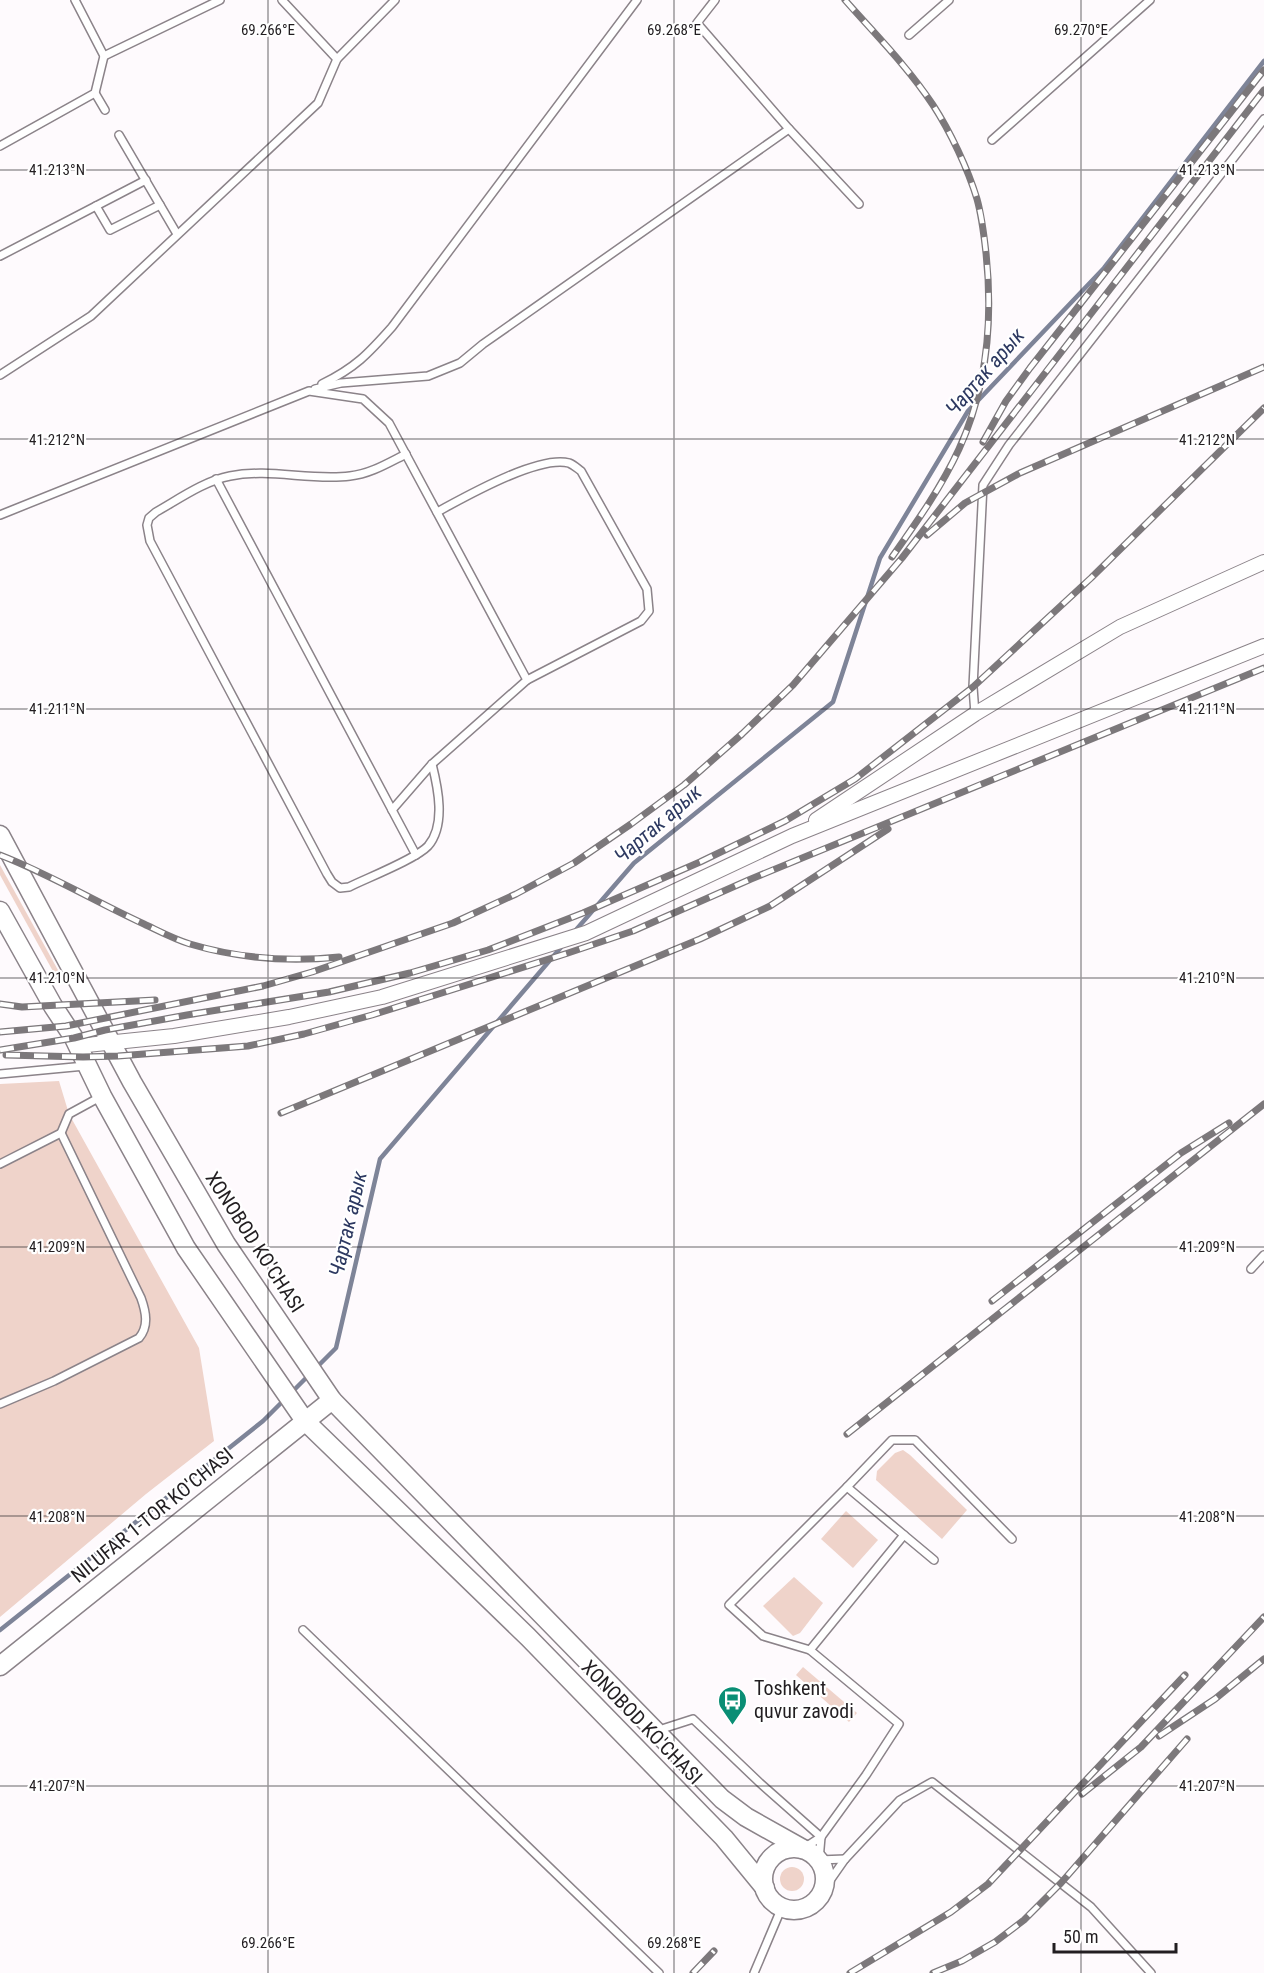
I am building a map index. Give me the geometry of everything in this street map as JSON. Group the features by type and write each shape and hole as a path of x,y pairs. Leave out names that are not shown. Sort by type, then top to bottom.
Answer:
{"street":[{"path":"792,836 975,714 1120,627 1264,562"},
{"path":"78,1046 174,1036 289,1017 382,997 586,933 792,836 1264,646"},
{"name":"XONOBOD KO'CHASI","path":"0,835 132,1082 226,1244 332,1400 545,1620 662,1731 722,1799 746,1817 812,1853 819,1860"},
{"name":"XONOBOD KO'CHASI","path":"0,911 53,1006 74,1038 102,1096 186,1248 305,1421 528,1637 724,1838 765,1888 774,1903 782,1907"},
{"name":"NILUFAR 1-TOR KO'CHASI","path":"0,1666 332,1400"},
{"path":"528,1637 545,1620"},
{"path":"724,1838 740,1832 746,1817"},
{"path":"765,1888 763,1879 765,1870 775,1854 793,1848 803,1849"},
{"path":"782,1907 792,1910 802,1909 812,1905 819,1898 824,1889 825,1879 824,1869 819,1860"}],"lane":[{"path":"75,0 104,57 95,93 105,110"},
{"path":"104,57 220,0"},
{"path":"282,0 337,59"},
{"path":"0,375 91,315 318,103 337,59 395,0"},
{"path":"0,515 309,391 345,373 367,355 392,327 637,0"},
{"path":"715,0 697,23 789,129 859,204"},
{"path":"909,35 949,0"},
{"path":"992,140 1150,0"},
{"path":"0,146 95,93"},
{"path":"975,714 973,687 984,485 1009,445 1264,119"},
{"path":"309,391 341,383 428,376 460,363 483,344 789,129"},
{"path":"119,135 177,234"},
{"path":"0,256 146,180"},
{"path":"96,206 110,230 160,205"},
{"path":"309,391 363,399 389,423 527,680"},
{"path":"406,454 374,470 353,476 292,476 253,473 216,480 156,512 149,518 147,525 150,541 332,882 340,888 349,887 416,855 428,846 439,814 438,786 432,764"},
{"path":"392,810 432,764 527,680 641,621 649,611 647,589 580,471 572,464 560,462 543,465 510,476 436,512"},
{"path":"216,480 416,855"},
{"path":"0,1074 87,1066"},
{"path":"0,1164 61,1133 69,1114 102,1096"},
{"path":"0,1404 54,1382 139,1338 144,1331 146,1314 141,1298 61,1133"},
{"path":"1251,1269 1264,1255"},
{"path":"803,1849 821,1837 866,1775 898,1724 810,1650 763,1636 729,1605 892,1440 915,1440 1012,1539"},
{"path":"847,1487 934,1560"},
{"path":"810,1650 904,1535"},
{"path":"303,1630 659,1973"},
{"path":"662,1731 693,1719 821,1837"},
{"path":"824,1889 845,1859 900,1800 932,1782 1091,1907 1151,1973"},
{"path":"821,1837 819,1860 845,1859"},
{"path":"754,1973 782,1907"}],"shaded area":[{"path":"0,865 64,981 60,984 0,875"},
{"path":"59,1081 69,1114 199,1348 214,1441 146,1494 0,1617 0,1084"},
{"path":"903,1450 967,1510 942,1539 876,1480 877,1471 895,1453"},
{"path":"846,1511 878,1540 853,1568 821,1539"},
{"path":"794,1577 823,1603 800,1633 793,1636 763,1606"},
{"path":"803,1667 857,1713 849,1722 796,1675"},
{"path":"792,1867 797,1868 803,1874 803,1884 797,1890 792,1891 787,1890 781,1884 780,1879 781,1874 787,1868"}],"waterway":[{"name":"Чартак арык","path":"575,931 634,863 833,702 880,558 968,411 1104,268 1264,61"},
{"name":"Чартак арык","path":"316,1368 336,1348 380,1159 563,945"},
{"name":"Чартак арык","path":"291,1393 310,1374"},
{"name":"Чартак арык","path":"0,1630 263,1421 285,1399"}],"railway":[{"path":"845,0 913,77 946,126 964,163 977,199 986,253 988,328 982,378 976,402 959,449 944,478 892,557"},
{"path":"983,442 1006,401 1030,368 1264,70"},
{"path":"0,1032 66,1026 263,986 312,972 453,923 516,894 574,863 684,785 793,685 902,558 1264,90"},
{"path":"927,535 965,503 1020,473 1264,367"},
{"path":"0,1050 74,1038 187,1015 329,992 410,973 488,950 583,913 700,862 785,821 855,779 973,687 1091,578 1264,408"},
{"path":"6,1055 118,1056 248,1046 304,1034 372,1015 633,931 751,879 1264,668"},
{"path":"281,1113 700,939 770,906 888,829"},
{"path":"0,855 190,944 226,953 264,958 339,957"},
{"path":"0,1004 22,1007 155,1000"},
{"path":"847,1434 1264,1104"},
{"path":"992,1301 1181,1153 1229,1123"},
{"path":"1082,1794 1141,1747 1264,1617"},
{"path":"1159,1736 1215,1699 1264,1659"},
{"path":"850,1973 951,1912 988,1884 1185,1675"},
{"path":"933,1973 962,1961 995,1942 1024,1920 1061,1883 1187,1739"},
{"path":"693,1973 714,1951"}],"place":[{"name":"Toshkent quvur zavodi","path":"733,1726"}]}
